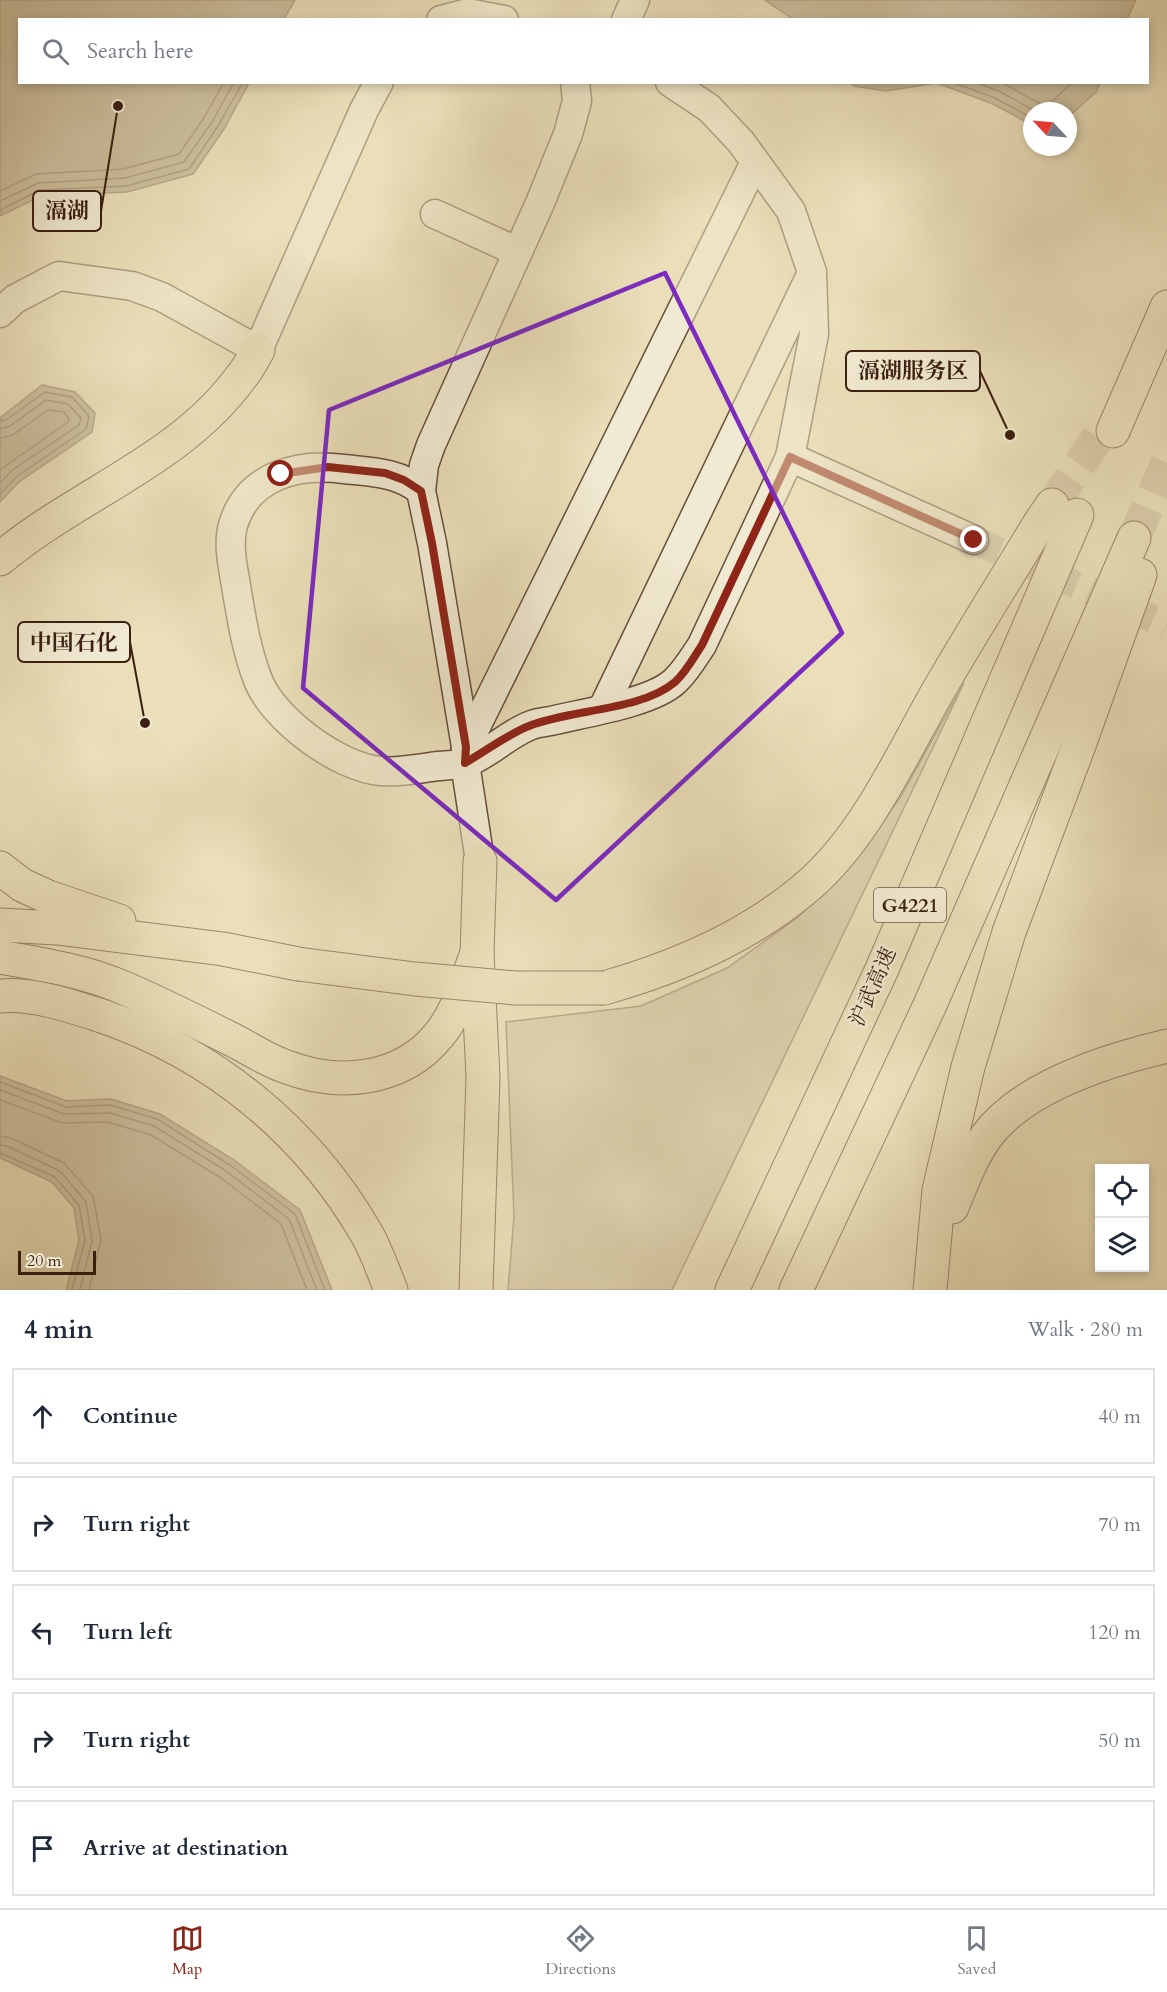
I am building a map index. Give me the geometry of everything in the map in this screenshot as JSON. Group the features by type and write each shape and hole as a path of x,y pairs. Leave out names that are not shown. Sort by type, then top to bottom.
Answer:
{"highway":[{"path":"1109,429 1133,386 1167,307"},
{"path":"0,559 20,542 145,463 189,432 242,377 258,350"},
{"name":"沪武高速","path":"223,949 298,964 415,979 515,988 604,988 646,976 700,955 763,919 795,897 835,859 873,806 939,690 1038,526 1065,510 882,969 732,1290"},
{"name":"G4221","path":"796,1290 929,1007 1142,542 1078,748 1009,932 968,1067 939,1190 931,1290"},
{"path":"476,1290 483,1078 477,953 480,861"},
{"path":"0,868 22,885 48,897 107,918 223,949"},
{"path":"0,926 57,928 223,949"},
{"path":"0,957 72,971 122,987 284,1066 319,1076 354,1078 383,1073 416,1059 439,1035 456,1008 477,953"},
{"path":"0,996 10,995 65,1003 114,1020 164,1041 218,1072 272,1116 325,1170 366,1233 391,1290"},
{"path":"931,1290 946,1222 968,1167 986,1137 1004,1116 1038,1094 1078,1073 1126,1056 1167,1046"}],"lane":[{"path":"627,18 635,0"},
{"path":"449,18 468,13 498,18"},
{"path":"0,313 15,300 59,276 122,284 162,297 258,350 364,110 378,84"},
{"path":"568,134 577,101 575,84"},
{"path":"480,861 466,755 432,543 421,491 424,465 568,134 594,84"},
{"path":"421,491 404,480 385,473 328,467 281,474 268,479 254,489 233,525 231,547 243,632 258,682 273,707 326,752 355,766 381,771 466,755 529,726 630,702 656,693 674,682 702,645 790,457 814,334 812,272 791,211 741,142 709,108 673,84"},
{"path":"466,755 755,162"},
{"path":"435,214 518,252"},
{"path":"603,708 812,272"},
{"path":"790,457 974,540"}],"highlighted area":[{"path":"665,273 842,633 556,900 303,688 329,410"}],"shaded area":[{"path":"964,683 672,1290 508,1290 514,1217 506,1022 641,1006 727,968 797,918 849,867 900,798"}],"water":[{"path":"0,0 295,0 285,18 18,18 18,84 248,84 224,129 193,174 127,192 41,196 0,216"},
{"path":"765,0 1136,0 1127,18 791,18"},
{"path":"852,84 931,84 886,91"},
{"path":"940,84 1100,84 1096,92 1077,109 1077,102 1023,102 1023,120 993,104"},
{"path":"42,385 75,392 95,413 92,432 19,482 0,502 0,418"},
{"path":"0,1076 67,1101 111,1099 160,1114 234,1160 300,1210 332,1290 66,1290 79,1240 74,1208 52,1182 0,1158"}],"tunnel":[{"path":"1052,505 1105,427"},
{"path":"1134,538 1167,463"},
{"path":"974,540 1167,625"}],"place":[{"name":"滆湖","path":"118,106"},
{"name":"滆湖服务区","path":"1010,435"},
{"name":"中国石化","path":"145,723"}],"route":[{"path":"281,474 328,467 385,473 404,480 421,491 432,543 466,747 465,763 529,726 630,702 656,693 674,682 702,645 790,457 974,540"}]}
